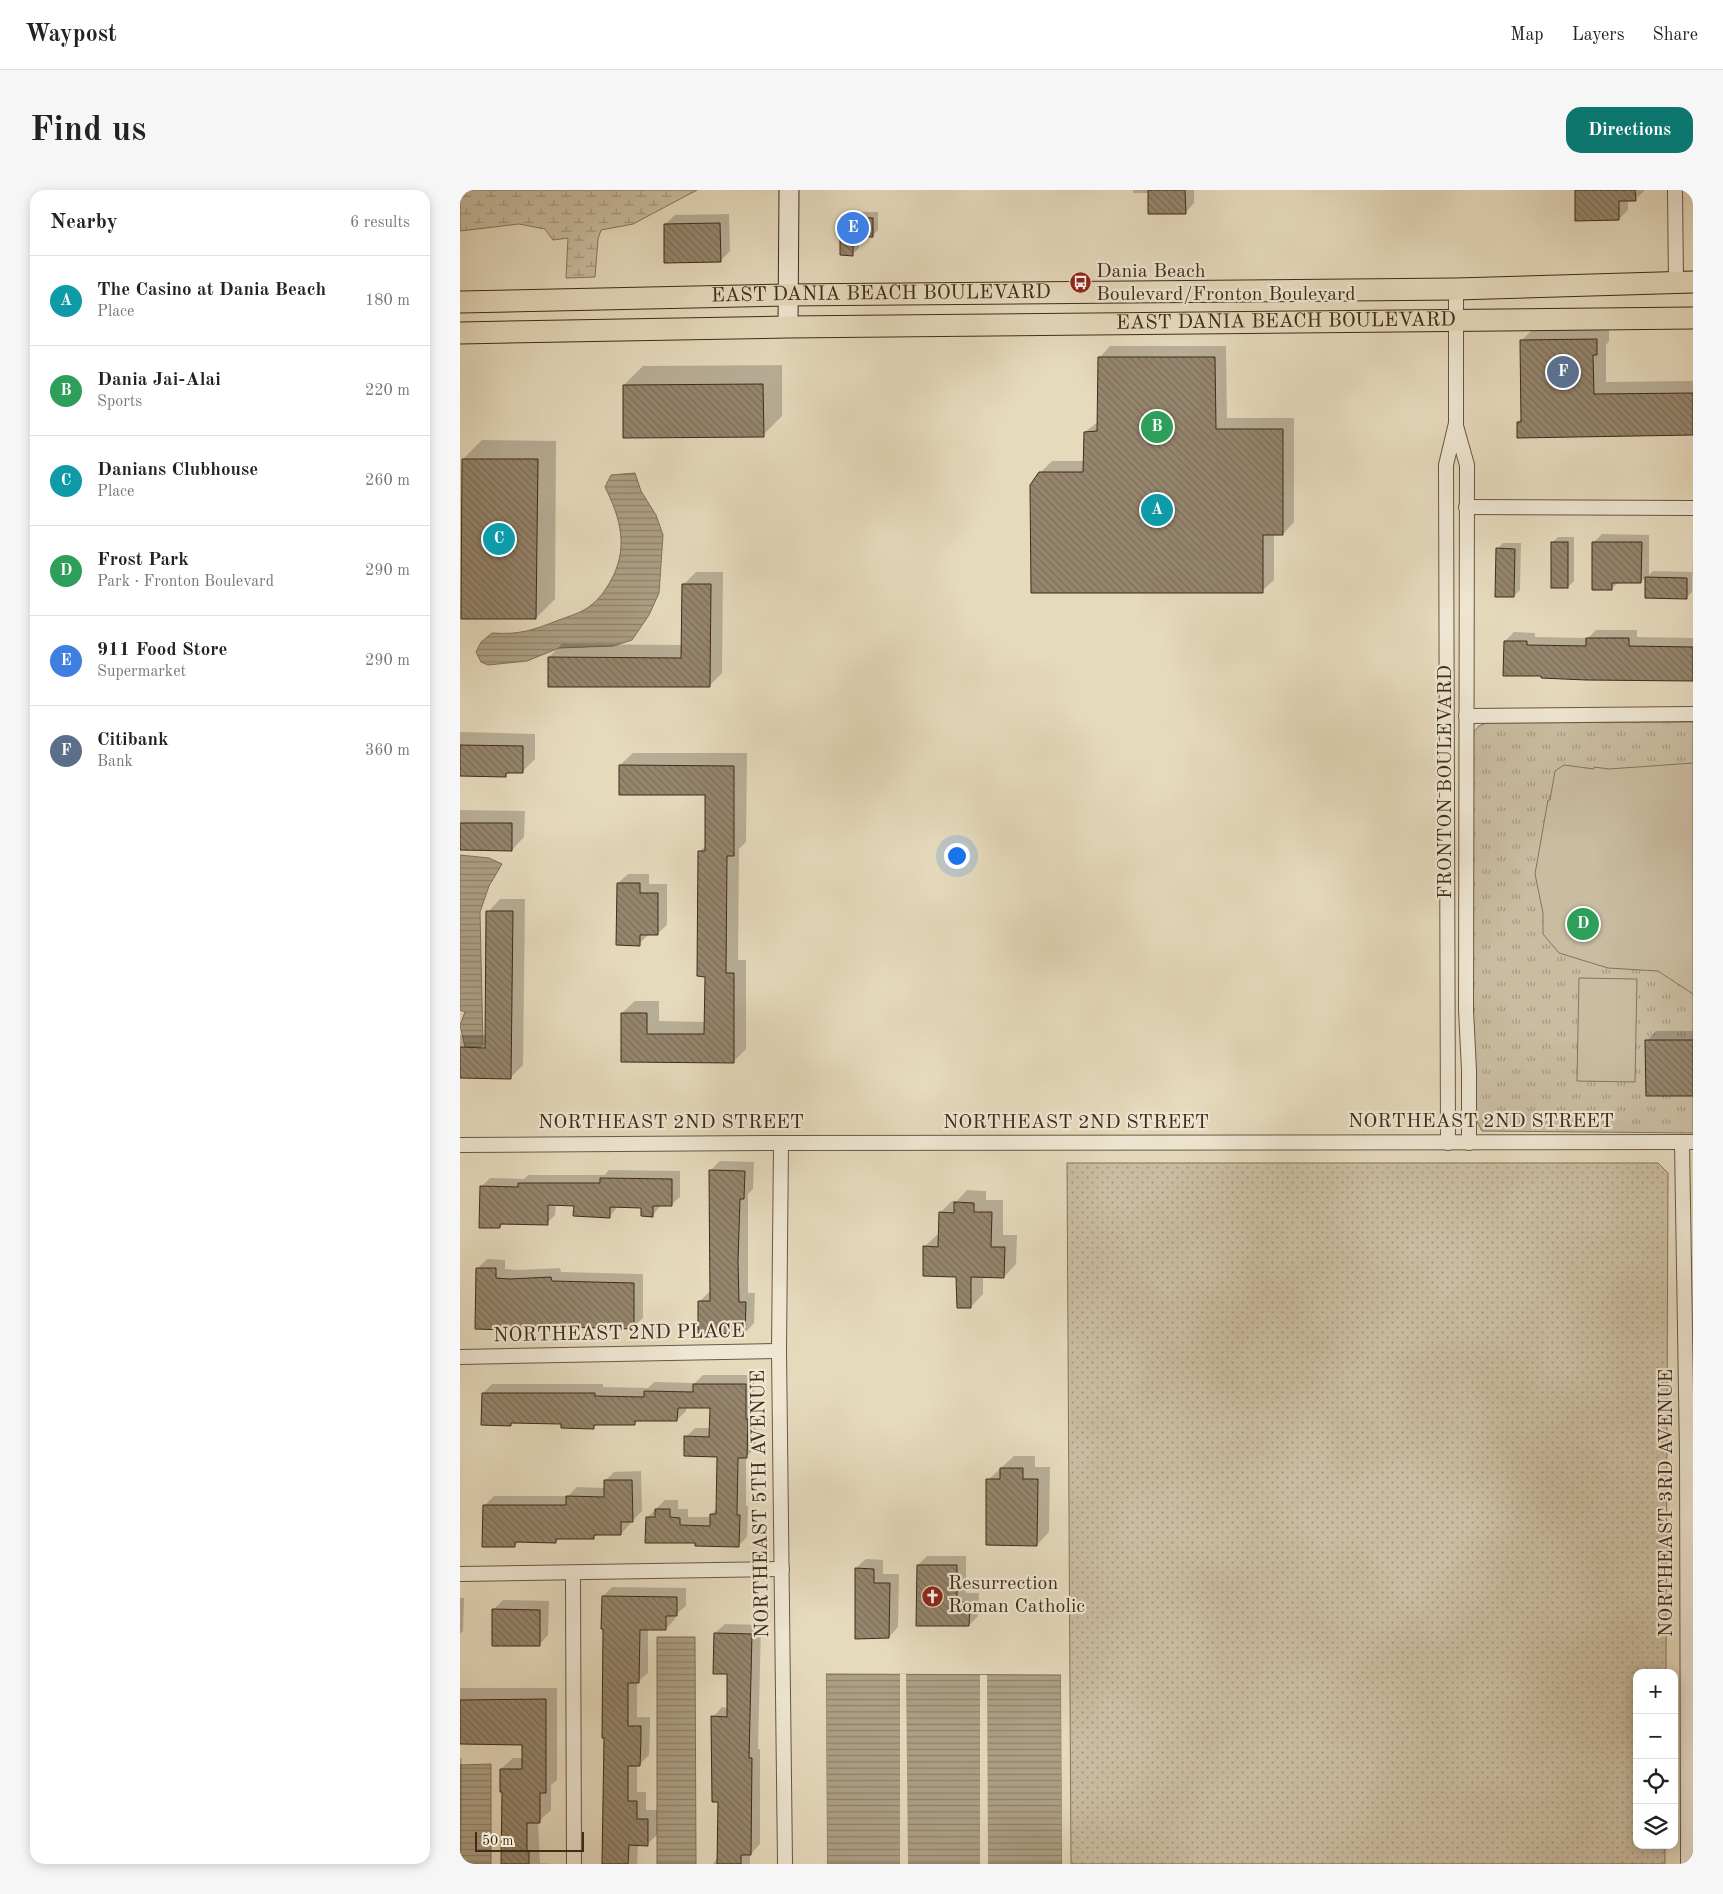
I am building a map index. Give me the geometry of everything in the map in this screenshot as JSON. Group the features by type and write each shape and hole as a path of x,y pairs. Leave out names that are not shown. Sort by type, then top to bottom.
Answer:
{"main road":[{"name":"EAST DANIA BEACH BOULEVARD","path":"460,302 787,295 1456,289 1684,282"},
{"path":"1034,325 1055,306 1090,292"},
{"path":"460,310 550,301"},
{"name":"EAST DANIA BEACH BOULEVARD","path":"460,333 788,327 1456,322 1693,318"}],"street":[{"path":"788,327 789,190"},
{"path":"1675,190 1684,282"},
{"name":"FRONTON BOULEVARD","path":"1448,1143 1446,465 1456,423 1456,289"},
{"name":"FRONTON BOULEVARD","path":"1456,423 1466,464 1466,1010 1469,1070 1469,1143"},
{"path":"1466,507 1693,508"},
{"path":"1466,716 1693,714"},
{"name":"NORTHEAST 2ND STREET","path":"460,1145 1688,1142"},
{"name":"NORTHEAST 3RD AVENUE","path":"1688,1142 1690,1455 1688,1864"},
{"name":"NORTHEAST 5TH AVENUE","path":"781,1143 780,1351 785,1864"},
{"name":"NORTHEAST 2ND PLACE","path":"460,1357 780,1351"},
{"path":"460,1574 782,1569"},
{"path":"573,1572 574,1864"}],"green space":[{"path":"460,190 697,190 633,224 601,230 598,239 595,277 566,278 568,238 553,240 545,229 519,224 460,231"},
{"path":"1693,722 1693,1133 1482,1131 1473,1114 1472,734 1479,726 1486,723"},
{"path":"1693,763 1693,994 1658,971 1608,968 1559,953 1543,934 1543,913 1535,874 1555,771 1564,765 1609,769"},
{"path":"1579,978 1637,979 1635,1082 1577,1081"},
{"path":"1067,1163 1658,1163 1668,1173 1666,1669 1633,1669 1633,1849 1665,1849 1665,1864 1071,1864"}],"shaded area":[{"path":"635,473 641,491 656,515 663,535 659,593 649,615 632,640 613,646 559,648 527,661 488,665 481,662 476,652 481,642 492,633 519,632 542,627 584,610 602,594 616,570 621,546 619,522 605,487 611,475"},
{"path":"460,855 489,858 502,864 489,886 480,912 483,1045 480,1047 465,1047 460,1025 465,1012 460,1010"},
{"path":"657,1637 695,1637 696,1864 657,1864"},
{"path":"826,1674 1061,1675 1062,1864 827,1864"},
{"path":"491,1764 491,1864 460,1864 460,1765"}],"pier":[{"path":"824,1674 826,1674 827,1864 825,1864"},
{"path":"900,1674 906,1674 908,1864 900,1864"},
{"path":"980,1675 987,1675 988,1864 980,1864"},
{"path":"1061,1675 1063,1675 1064,1864 1062,1864"}],"building":[{"path":"1148,190 1185,190 1186,214 1148,214"},
{"path":"1575,190 1635,190 1636,201 1619,201 1619,220 1575,221"},
{"path":"840,217 873,218 873,237 853,237 853,256 840,255"},
{"path":"720,223 721,262 664,263 664,224"},
{"path":"1597,339 1597,355 1593,355 1594,394 1693,393 1693,435 1517,438 1517,422 1521,422 1520,340"},
{"path":"1098,357 1215,357 1216,429 1283,429 1283,535 1263,535 1263,593 1031,593 1030,485 1039,472 1083,472 1084,432 1097,431"},
{"path":"763,384 764,437 623,438 623,385"},
{"path":"462,459 538,459 536,619 461,619"},
{"path":"1551,542 1568,542 1568,588 1551,588"},
{"path":"1592,542 1642,542 1641,583 1612,583 1612,590 1592,590"},
{"path":"1496,548 1515,549 1514,597 1495,597"},
{"path":"1645,577 1687,578 1687,599 1645,598"},
{"path":"682,584 711,584 710,687 548,687 548,657 681,658"},
{"path":"1586,638 1629,638 1629,646 1693,647 1693,681 1586,680 1541,678 1541,676 1503,676 1504,641 1527,641 1527,645 1586,646"},
{"path":"460,745 523,746 523,773 506,773 506,777 460,776"},
{"path":"619,765 734,766 734,856 727,856 726,973 734,973 734,1063 621,1062 621,1013 647,1013 647,1034 704,1034 705,977 697,976 698,851 705,851 705,795 619,795"},
{"path":"460,823 512,823 512,851 460,850"},
{"path":"617,883 640,883 640,893 658,893 658,935 640,935 640,946 616,945"},
{"path":"486,911 513,911 511,1079 460,1078 460,1047 485,1048"},
{"path":"1645,1040 1693,1040 1693,1096 1646,1096"},
{"path":"709,1170 745,1171 744,1199 740,1199 738,1261 739,1302 746,1302 745,1334 698,1333 698,1301 710,1301"},
{"path":"600,1178 672,1179 672,1206 653,1206 653,1217 641,1216 641,1208 610,1207 610,1218 573,1216 574,1206 548,1205 548,1225 500,1224 500,1228 479,1228 480,1186 518,1187 518,1183 600,1183"},
{"path":"954,1202 974,1203 974,1212 992,1212 991,1247 1005,1247 1004,1278 971,1277 971,1308 957,1308 956,1277 923,1276 923,1246 938,1247 939,1212 954,1213"},
{"path":"476,1268 496,1268 496,1278 551,1277 552,1281 634,1283 634,1329 559,1326 508,1328 508,1330 475,1329"},
{"path":"693,1384 746,1384 746,1419 748,1419 747,1458 738,1458 737,1515 740,1515 739,1547 695,1546 695,1543 645,1543 646,1517 655,1517 655,1509 670,1509 670,1517 680,1518 680,1525 710,1526 710,1514 716,1514 717,1457 684,1456 684,1436 709,1437 710,1408 678,1408 677,1421 635,1421 635,1425 594,1425 594,1429 561,1428 561,1424 511,1423 511,1426 481,1425 482,1393 595,1393 595,1396 644,1397 644,1391 693,1392"},
{"path":"1000,1468 1023,1468 1023,1479 1038,1479 1037,1546 986,1545 986,1479 1000,1479"},
{"path":"604,1480 632,1480 633,1522 621,1522 621,1535 594,1535 594,1539 556,1539 556,1543 515,1542 515,1547 482,1547 483,1505 566,1505 566,1496 604,1497"},
{"name":"Resurrection Roman Catholic","path":"917,1565 957,1565 957,1602 970,1602 969,1626 916,1626"},
{"path":"855,1568 874,1569 874,1583 890,1583 889,1638 855,1639"},
{"path":"602,1596 677,1597 677,1616 666,1616 666,1630 640,1630 639,1683 628,1683 628,1726 641,1726 641,1739 640,1766 628,1766 628,1801 637,1801 637,1819 648,1819 648,1846 629,1845 628,1864 602,1864 604,1738 602,1738"},
{"path":"492,1609 540,1610 540,1646 492,1646"},
{"path":"714,1633 752,1634 749,1758 752,1758 751,1855 741,1855 741,1864 717,1864 718,1802 712,1802 711,1716 727,1717 727,1674 713,1674"},
{"path":"546,1699 546,1793 540,1793 540,1823 527,1823 529,1864 501,1864 502,1792 500,1792 500,1769 522,1769 522,1745 460,1744 460,1700"}],"place":[{"name":"911 Food Store","path":"853,228"},
{"name":"Dania Beach Boulevard/Fronton Boulevard","path":"1080,283"},
{"name":"Citibank","path":"1563,372"},
{"name":"Dania Jai-Alai","path":"1157,427"},
{"name":"The Casino at Dania Beach","path":"1157,510"},
{"name":"Danians Clubhouse","path":"499,539"},
{"name":"Frost Park","path":"1583,924"},
{"name":"Resurrection Roman Catholic","path":"932,1596"}]}
